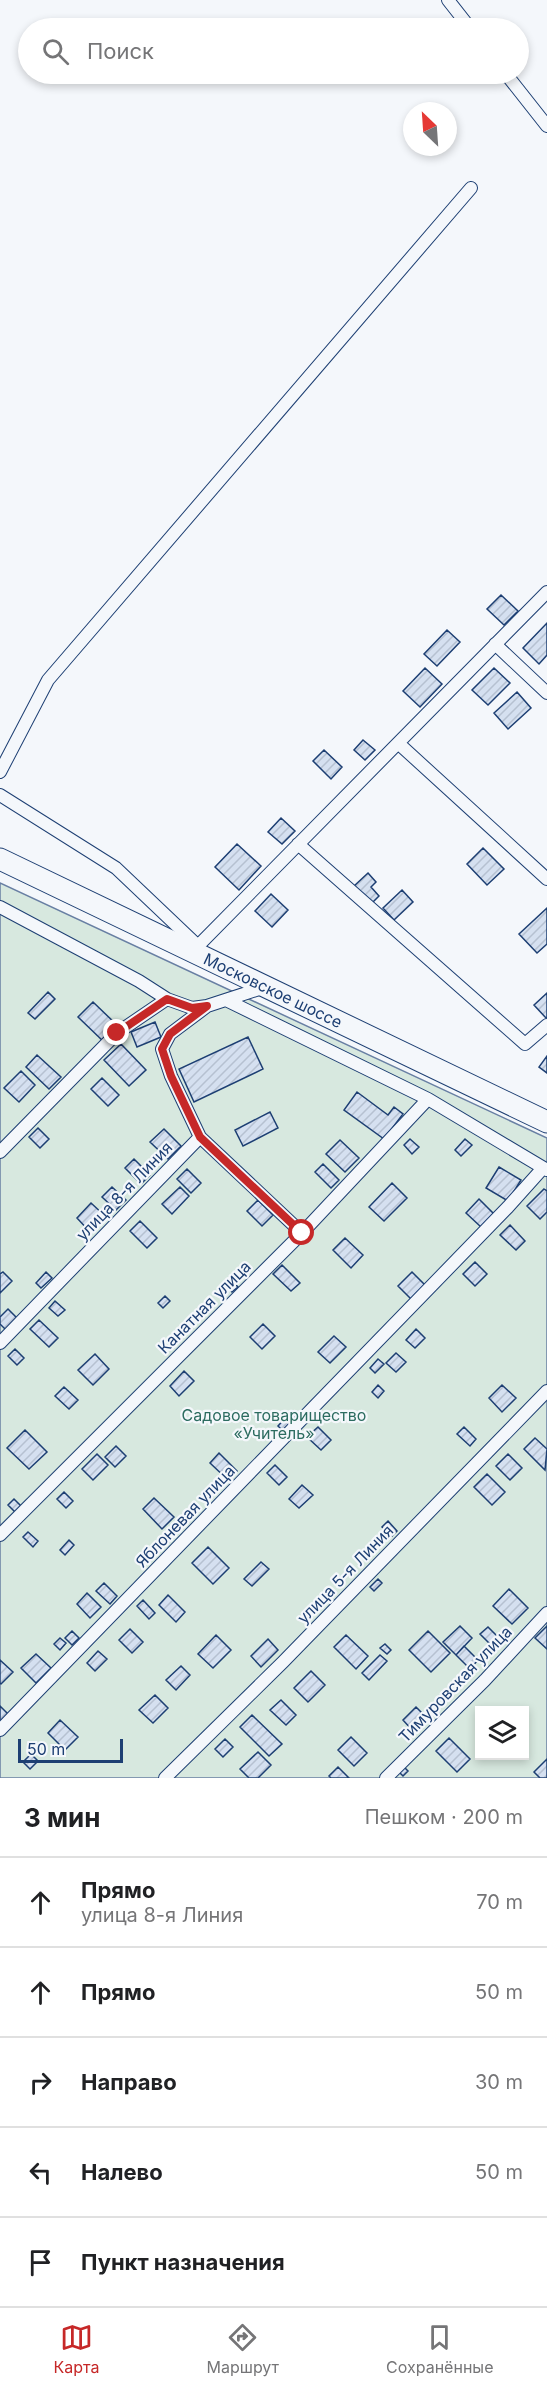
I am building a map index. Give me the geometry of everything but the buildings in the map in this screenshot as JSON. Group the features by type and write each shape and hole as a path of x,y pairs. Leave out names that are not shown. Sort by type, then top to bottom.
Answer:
{"highway":[{"name":"Московское шоссе","path":"0,859 195,949 266,987 547,1122"}],"street":[{"path":"448,0 463,18"},
{"path":"514,84 547,126"},
{"path":"0,772 48,680 471,188"},
{"path":"0,795 116,868 195,949 547,592"},
{"path":"495,644 547,693"},
{"path":"398,743 547,879"},
{"path":"298,844 525,1044 547,1025"},
{"path":"0,907 139,981 167,999 192,1008 207,1006 266,987"},
{"path":"0,1152 117,1033 167,999"},
{"path":"225,1000 428,1099 545,1169"},
{"path":"207,1006 170,1034 162,1049 171,1076 200,1137 302,1233"},
{"name":"Канатная улица","path":"0,1535 302,1233 428,1099"},
{"name":"улица 8-я Линия","path":"0,1343 200,1137"},
{"name":"Яблоневая улица","path":"0,1730 545,1169"},
{"name":"улица 5-я Линия","path":"165,1778 283,1662 547,1391"},
{"name":"Тимуровская улица","path":"386,1778 485,1680 547,1613"}],"green space":[{"name":"Садовое товарищество «Учитель»","path":"0,883 547,1138 547,1778 0,1778"}],"route":[{"path":"117,1033 167,999 192,1008 207,1006 170,1034 162,1049 171,1076 200,1137 302,1233"}]}
